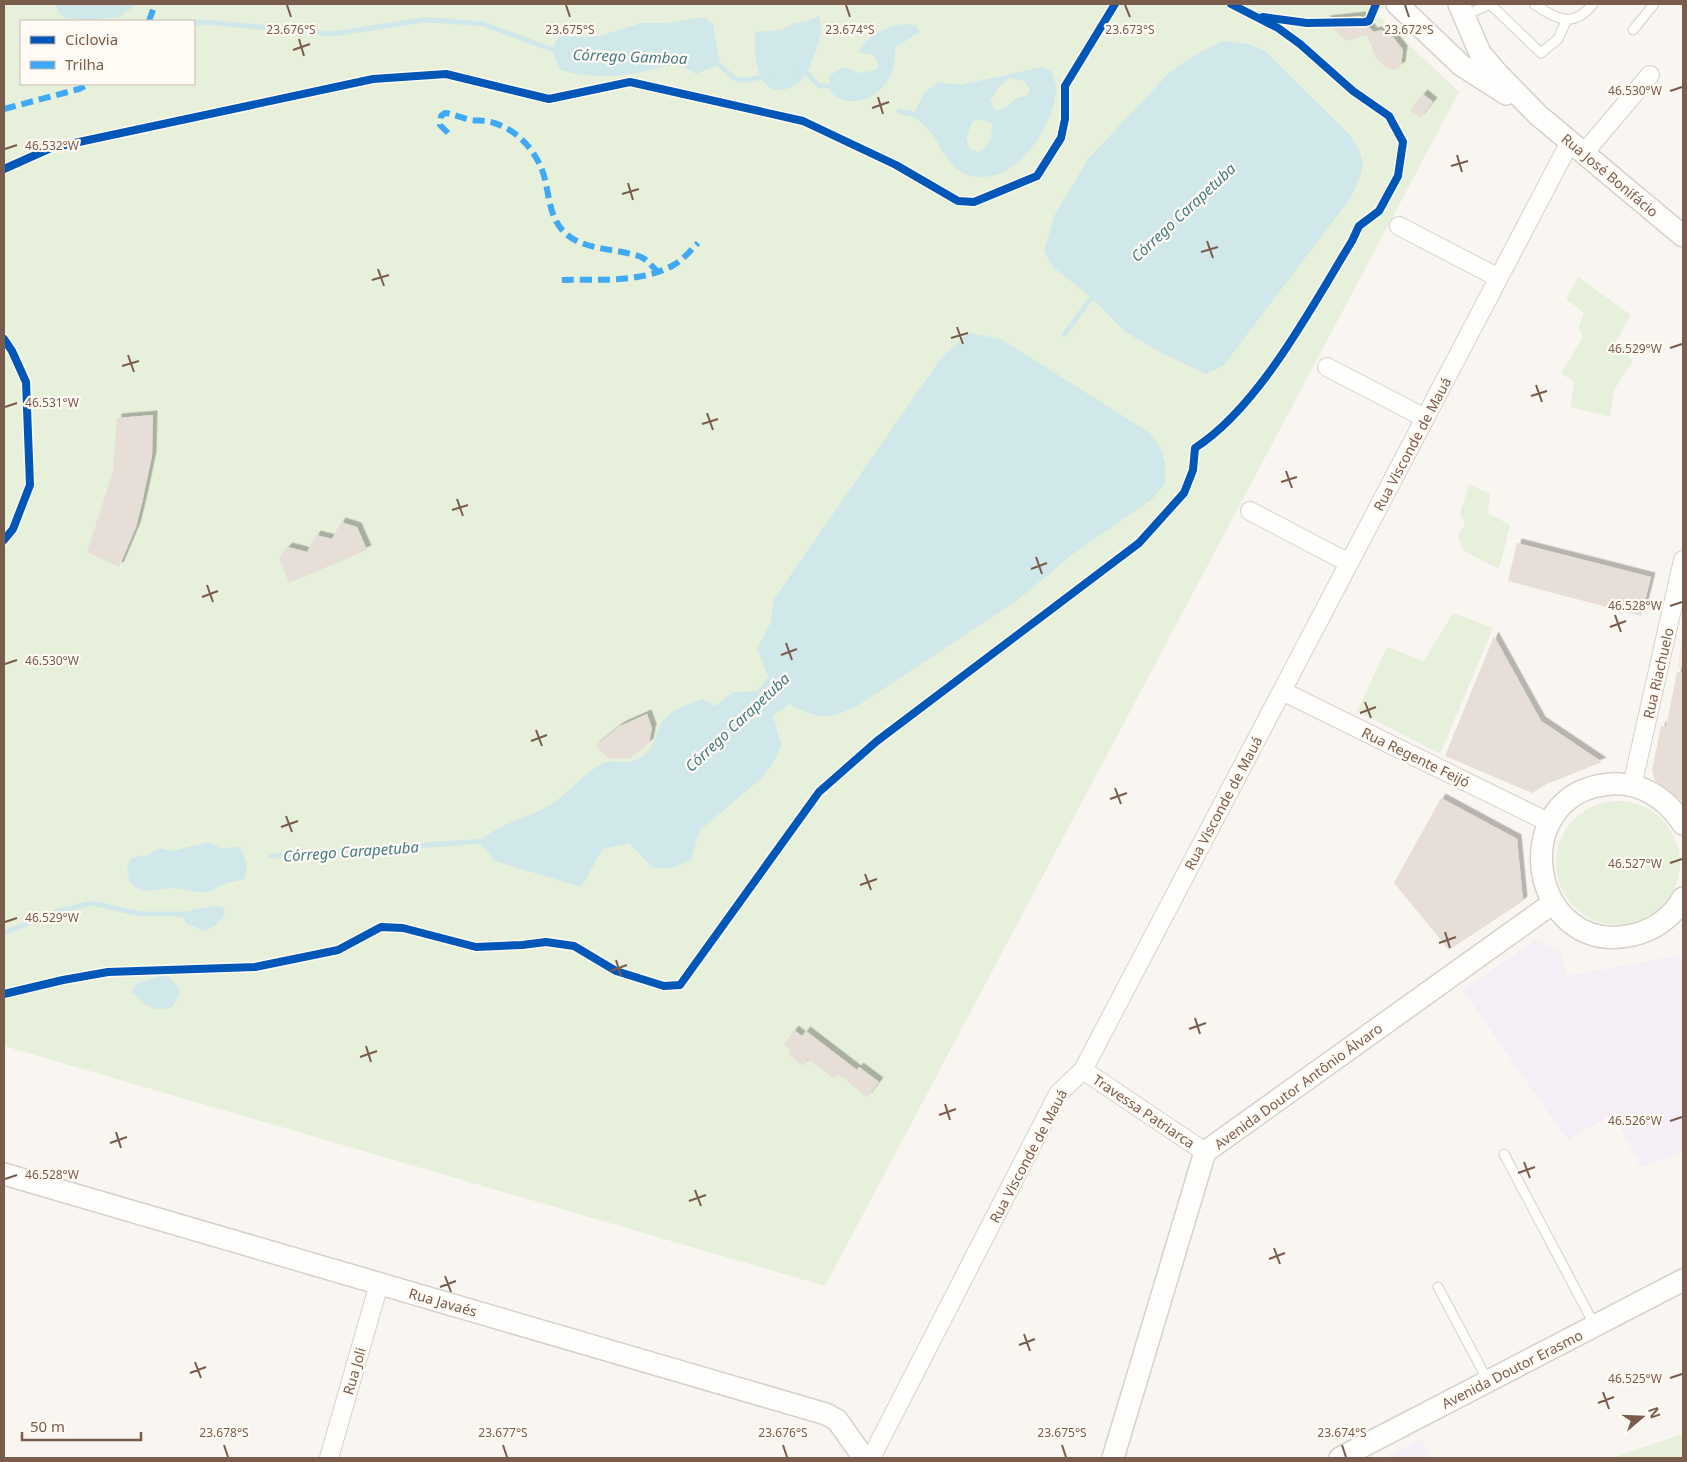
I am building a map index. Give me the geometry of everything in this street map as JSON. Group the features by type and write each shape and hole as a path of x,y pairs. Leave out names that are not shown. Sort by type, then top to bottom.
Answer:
{"street":[{"name":"Rua José Bonifácio","path":"1397,4 1461,66 1538,115"},
{"name":"Rua José Bonifácio","path":"1461,10 1480,53 1538,115 1683,236"},
{"name":"Rua Visconde de Mauá","path":"871,1458 1058,1094 1083,1070 1499,278 1577,148 1650,74"},
{"path":"1399,226 1499,278"},
{"path":"1327,367 1425,418"},
{"path":"1250,512 1349,563"},
{"name":"Rua Riachuelo","path":"1632,786 1683,560"},
{"name":"Rua Regente Feijó","path":"1282,691 1550,823"},
{"path":"1683,824 1674,810 1661,799 1632,786 1606,785 1583,792 1563,806 1550,823 1543,841 1540,866 1544,886 1553,903 1564,916 1583,930 1598,935 1622,937 1646,931 1660,924 1672,913 1683,898"},
{"name":"Avenida Doutor Antônio Álvaro","path":"1113,1458 1205,1152 1553,903"},
{"name":"Travessa Patriarca","path":"1083,1070 1205,1152"},
{"name":"Rua Javaés","path":"4,1174 826,1414 837,1420 864,1458"},
{"name":"Avenida Doutor Erasmo","path":"1340,1458 1683,1280"},
{"name":"Rua Joli","path":"329,1458 379,1284"}],"lane":[{"path":"1461,10 1490,4 1541,53 1558,39 1566,20"},
{"path":"1534,4 1553,16 1566,20 1577,18 1593,4"},
{"path":"1633,30 1654,4"},
{"path":"1504,1154 1595,1326"},
{"path":"1438,1287 1488,1381"}],"shaded area":[{"path":"1683,630 1683,669 1678,668"},
{"path":"1535,940 1561,952 1566,976 1683,955 1683,1152 1641,1167 1613,1114 1568,1140 1547,1111 1463,990"},
{"path":"1421,1439 1431,1458 1385,1458"}],"green space":[{"path":"4,4 1366,4 1459,92 825,1286 4,1046"},
{"path":"1578,277 1631,315 1616,342 1633,361 1614,390 1610,417 1571,407 1574,382 1561,373 1583,337 1579,327 1584,313 1566,299"},
{"path":"1469,484 1490,494 1488,513 1510,525 1499,569 1464,551 1458,536 1465,524 1460,514"},
{"path":"1453,613 1493,628 1440,754 1357,711 1387,647 1424,661"},
{"path":"1618,801 1642,806 1662,819 1675,839 1680,863 1675,887 1662,907 1642,920 1618,925 1594,920 1574,907 1561,887 1556,863 1561,839 1574,819 1594,806"},
{"path":"1683,1434 1683,1458 1612,1458"}],"water":[{"path":"55,4 137,4 119,17 88,20 66,18 59,13"},
{"path":"819,16 821,24 820,38 811,65 805,75 798,83 789,88 779,90 771,88 765,83 758,68 755,32 781,30 794,23 808,21"},
{"path":"704,17 713,24 720,64 696,74 688,69 666,66 607,76 577,74 559,69 555,59 554,45 563,32 578,37 600,36 641,23 669,23"},
{"path":"903,24 915,25 920,32 896,47 893,70 882,88 875,94 858,101 849,101 831,93 829,76 843,67 859,73 876,70 879,63 873,55 858,52 872,36 889,27"},
{"path":"1224,41 1249,44 1265,51 1349,134 1360,151 1362,165 1359,179 1351,197 1224,365 1206,374 1158,351 1124,331 1091,297 1054,268 1044,251 1054,216 1088,159 1170,72 1200,52"},
{"path":"1043,67 1052,72 1056,90 1047,123 1026,155 1012,167 997,175 980,177 963,173 957,169 948,160 930,131 913,116 924,93 938,82 960,85","holes":["1010,78 1024,81 1030,89 1028,95 1017,98 1006,107 995,111 990,100 998,88","980,119 992,123 992,128 988,143 978,152 970,149 966,138 972,122"]},
{"path":"969,333 1001,339 1150,433 1161,449 1165,464 1165,483 1152,499 1073,554 1015,602 862,703 842,713 826,716 810,713 789,704 773,716 781,745 776,759 762,778 700,830 691,860 672,868 653,868 629,843 603,849 581,887 495,861 479,842 487,835 544,808 560,798 584,776 604,763 626,762 638,759 653,744 665,718 675,711 702,699 715,706 733,692 757,691 768,677 757,648 771,622 774,599 941,358"},
{"path":"209,842 220,848 240,847 247,864 245,879 230,882 205,893 176,888 143,891 130,883 127,870 131,858 148,855 160,848 172,851"},
{"path":"214,906 223,907 225,915 216,925 205,931 187,924 181,915 194,909"},
{"path":"161,976 169,977 178,987 180,994 172,1007 159,1009 150,1007 131,992 138,983"}],"building":[{"path":"1361,16 1373,32 1382,30 1394,38 1403,50 1401,66 1394,70 1387,68 1376,58 1367,35 1346,41 1325,20"},
{"path":"1423,94 1433,102 1420,118 1410,110"},
{"path":"153,415 152,456 142,503 136,527 119,567 87,552 113,472 117,418"},
{"path":"341,522 357,527 367,550 289,583 279,557 288,547 307,552 316,535 332,539"},
{"path":"1517,543 1651,577 1641,616 1508,581"},
{"path":"1494,636 1541,721 1602,762 1547,784 1532,793 1445,756"},
{"path":"1677,672 1683,673 1683,802 1655,781 1652,771 1661,726 1666,727"},
{"path":"647,714 652,728 649,743 630,758 610,759 595,746 620,726"},
{"path":"1441,798 1517,839 1523,901 1449,950 1394,883"},
{"path":"794,1030 802,1036 806,1031 857,1070 859,1067 879,1082 867,1097 838,1074 834,1079 808,1059 803,1066 788,1054 791,1050 784,1044"}],"waterway":[{"name":"Córrego Gamboa","path":"195,23 206,22 332,34 423,20 448,21 483,24 559,52"},
{"name":"Córrego Gamboa","path":"714,63 720,65 731,76 738,79 746,80 767,76"},
{"name":"Córrego Gamboa","path":"800,74 807,73 818,85 834,87"},
{"name":"Córrego Gamboa","path":"899,111 918,115"},
{"name":"Córrego Carapetuba","path":"1064,335 1095,293"},
{"name":"Córrego Carapetuba","path":"271,856 485,841"},
{"name":"Córrego Carapetuba","path":"4,933 59,911 92,903 141,914 187,914"}],"marked path":[{"path":"149,20 155,4"},
{"path":"4,109 79,89 87,85"},
{"path":"448,133 440,125 441,116 445,113 471,120 491,122 513,132 528,146 540,164 554,216 565,233 573,239 591,246 641,257 658,272"},
{"path":"562,280 618,279 646,275 676,264 698,243"}],"cycle path":[{"path":"4,169 51,148 373,79 446,74 549,99 630,82 803,121 896,165 958,201 974,202 1037,176 1061,138 1065,119 1065,86 1115,4"},
{"path":"4,994 108,972 255,967 338,950 381,927 403,928 476,947 546,942 574,946 616,971 664,986 680,985 819,792 877,741 1139,543 1184,493 1193,470 1195,448 1219,430 1263,381 1302,324 1359,226 1379,211 1398,176 1403,142 1389,116 1353,91 1300,44 1278,28 1231,4"},
{"path":"1263,17 1307,23 1365,22 1369,21 1376,4"},
{"path":"4,339 12,351 26,382 30,485 13,529 4,540"}]}
